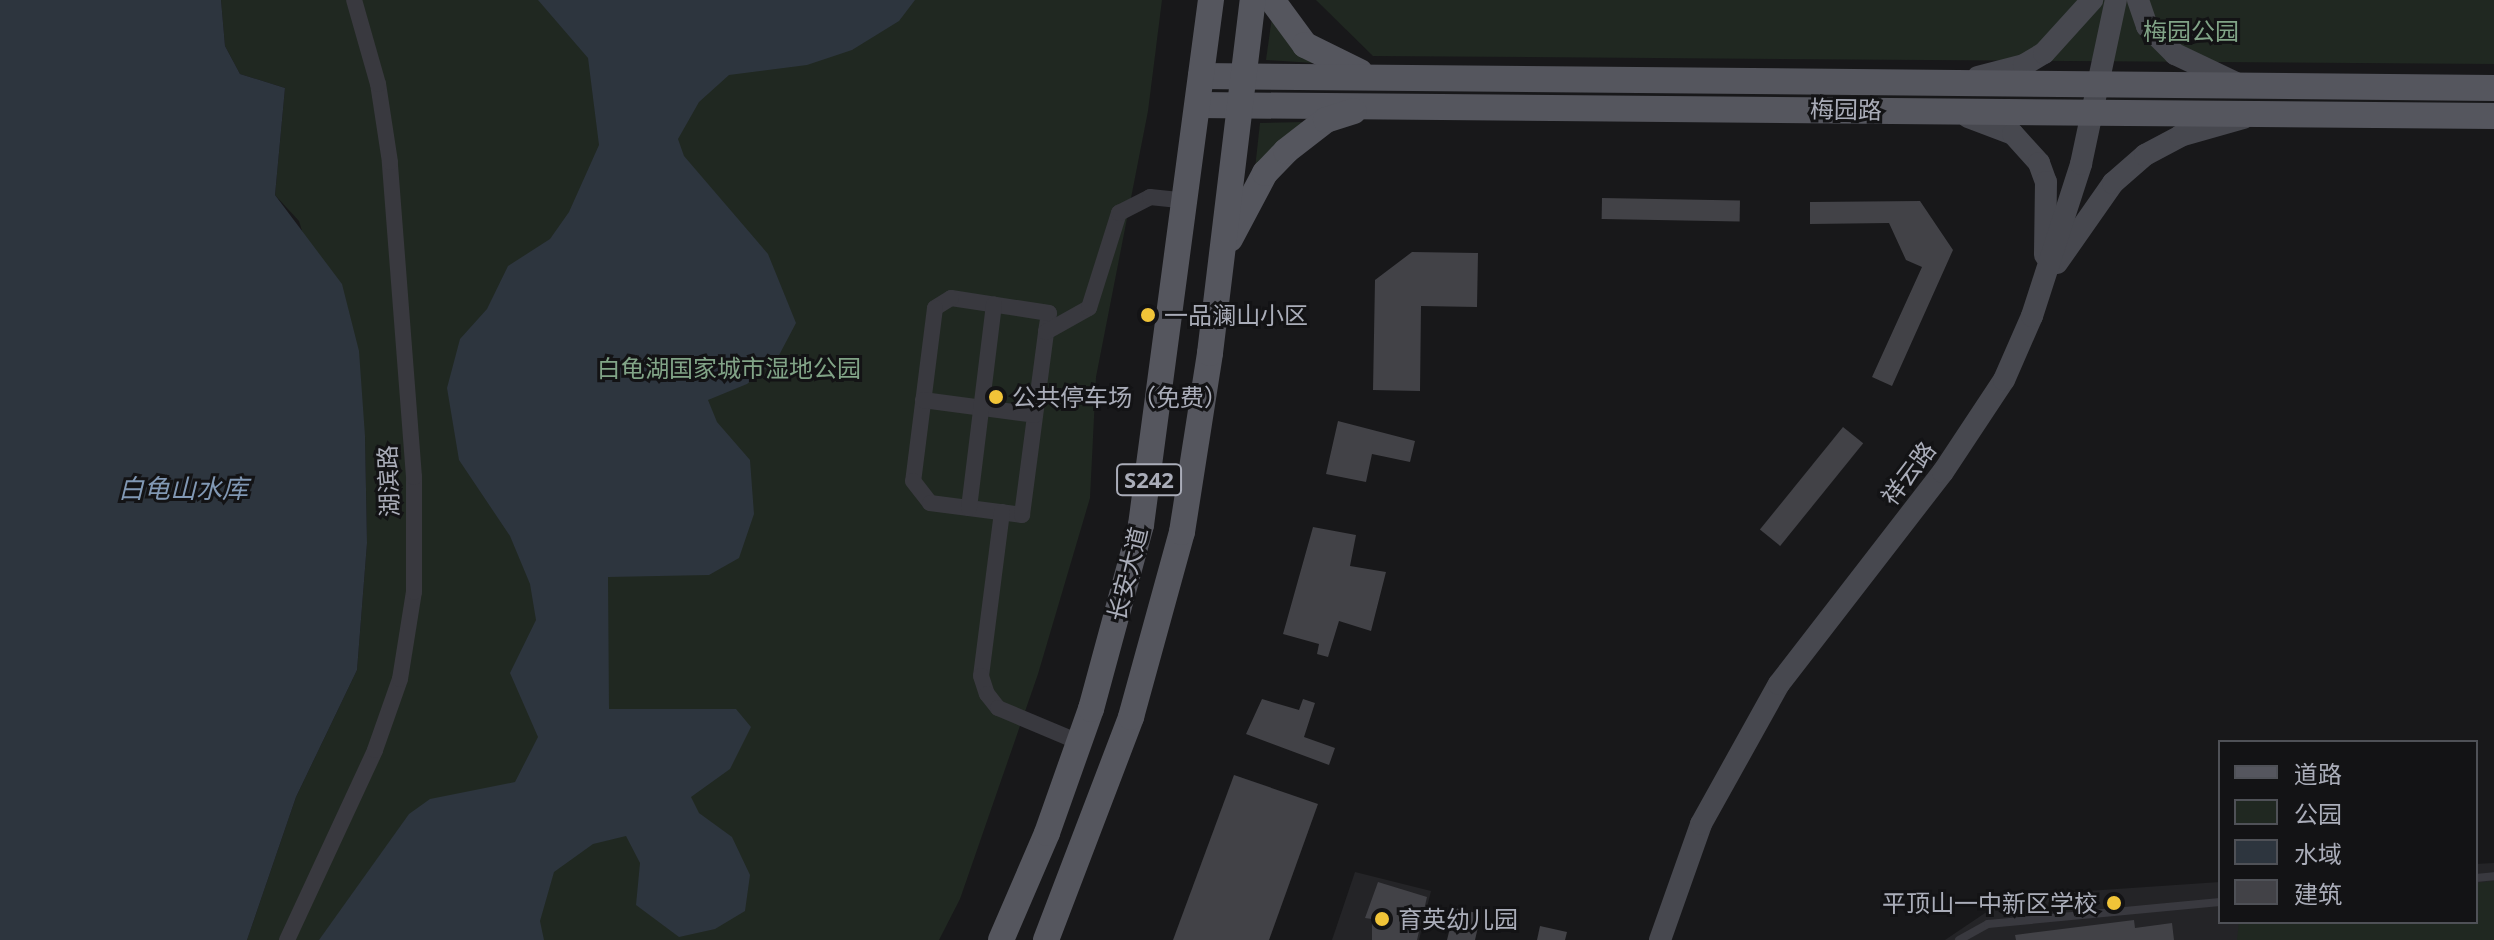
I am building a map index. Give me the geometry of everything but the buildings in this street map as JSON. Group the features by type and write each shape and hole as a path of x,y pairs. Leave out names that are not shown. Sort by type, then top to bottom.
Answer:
{"main road":[{"name":"长安大道","path":"1001,940 1079,742 1141,525 1211,0"},
{"name":"长安大道","path":"1046,940 1103,800 1161,616 1199,435 1253,0"},
{"path":"1272,0 1305,45 1374,77"},
{"path":"1939,81 2024,65 2063,35 2092,0"},
{"name":"祥云路","path":"1660,940 1688,852 1740,749 1794,663 1986,409 2018,349 2045,280 2096,111 2116,0"},
{"path":"2138,0 2147,26 2175,54 2241,85"},
{"name":"梅园路","path":"1201,76 2494,88"},
{"name":"梅园路","path":"1198,105 1375,104 2494,116"},
{"path":"1223,253 1265,173 1286,151 1326,120 1375,104"},
{"path":"1935,110 1993,123 2029,147 2046,182 2045,280"},
{"path":"2045,280 2113,183 2145,155 2180,136 2264,112"}],"street":[{"name":"湖滨路","path":"287,940 375,750 400,679 414,592 414,477 394,209 378,84 354,0"},
{"path":"1046,332 1089,308 1119,213 1150,197 1186,201"},
{"path":"951,298 994,305 1049,313 1022,515 930,503 913,481 935,308 951,298"},
{"path":"969,508 994,305"},
{"path":"923,400 1035,415"},
{"path":"1002,512 981,676 987,694 998,708 1079,742"}],"lane":[{"path":"1959,940 1988,924 2218,902"}],"shaded area":[{"name":"平顶山一中新区学校","path":"2494,863 2494,940 1945,940 1988,911 2030,895 2218,882 2218,924 2478,924 2478,864"},
{"name":"育英幼儿园","path":"1355,872 1431,891 1419,940 1332,940"}],"green space":[{"name":"白龟湖国家城市湿地公园","path":"221,0 1162,0 1148,111 1096,377 1090,498 1038,674 960,899 939,940 247,940 296,797 357,670 367,543 365,436 299,221 275,195 285,88 240,74 225,46"},
{"name":"梅园公园","path":"1316,0 2494,0 2494,64 1373,56"},
{"path":"1272,17 1314,63 1266,60"},
{"path":"1304,122 1255,169 1260,123"},
{"path":"2494,881 2494,940 2237,940 2239,924 2478,924 2478,883"}],"water":[{"name":"白龟山水库","path":"0,0 221,0 225,46 240,74 285,88 275,195 342,284 359,351 365,436 367,543 357,670 296,797 247,940 0,940"},
{"path":"538,0 915,0 899,21 852,50 807,65 729,75 699,102 678,139 684,156 768,254 796,323 777,359 747,384 708,400 717,422 750,460 754,514 739,558 709,575 608,577 609,709 736,709 751,727 730,769 691,797 699,813 732,837 750,875 745,911 715,929 679,937 636,905 640,863 626,836 593,844 554,872 540,921 544,940 319,940 409,814 430,799 515,782 538,737 510,673 536,620 530,584 510,536 459,460 447,388 460,339 487,309 508,266 550,239 569,212 599,145 588,58"}],"place":[{"name":"一品澜山小区","path":"1148,315"},
{"name":"公共停车场（免费）","path":"996,397"},
{"name":"平顶山一中新区学校","path":"2114,903"},
{"name":"育英幼儿园","path":"1382,919"}]}
